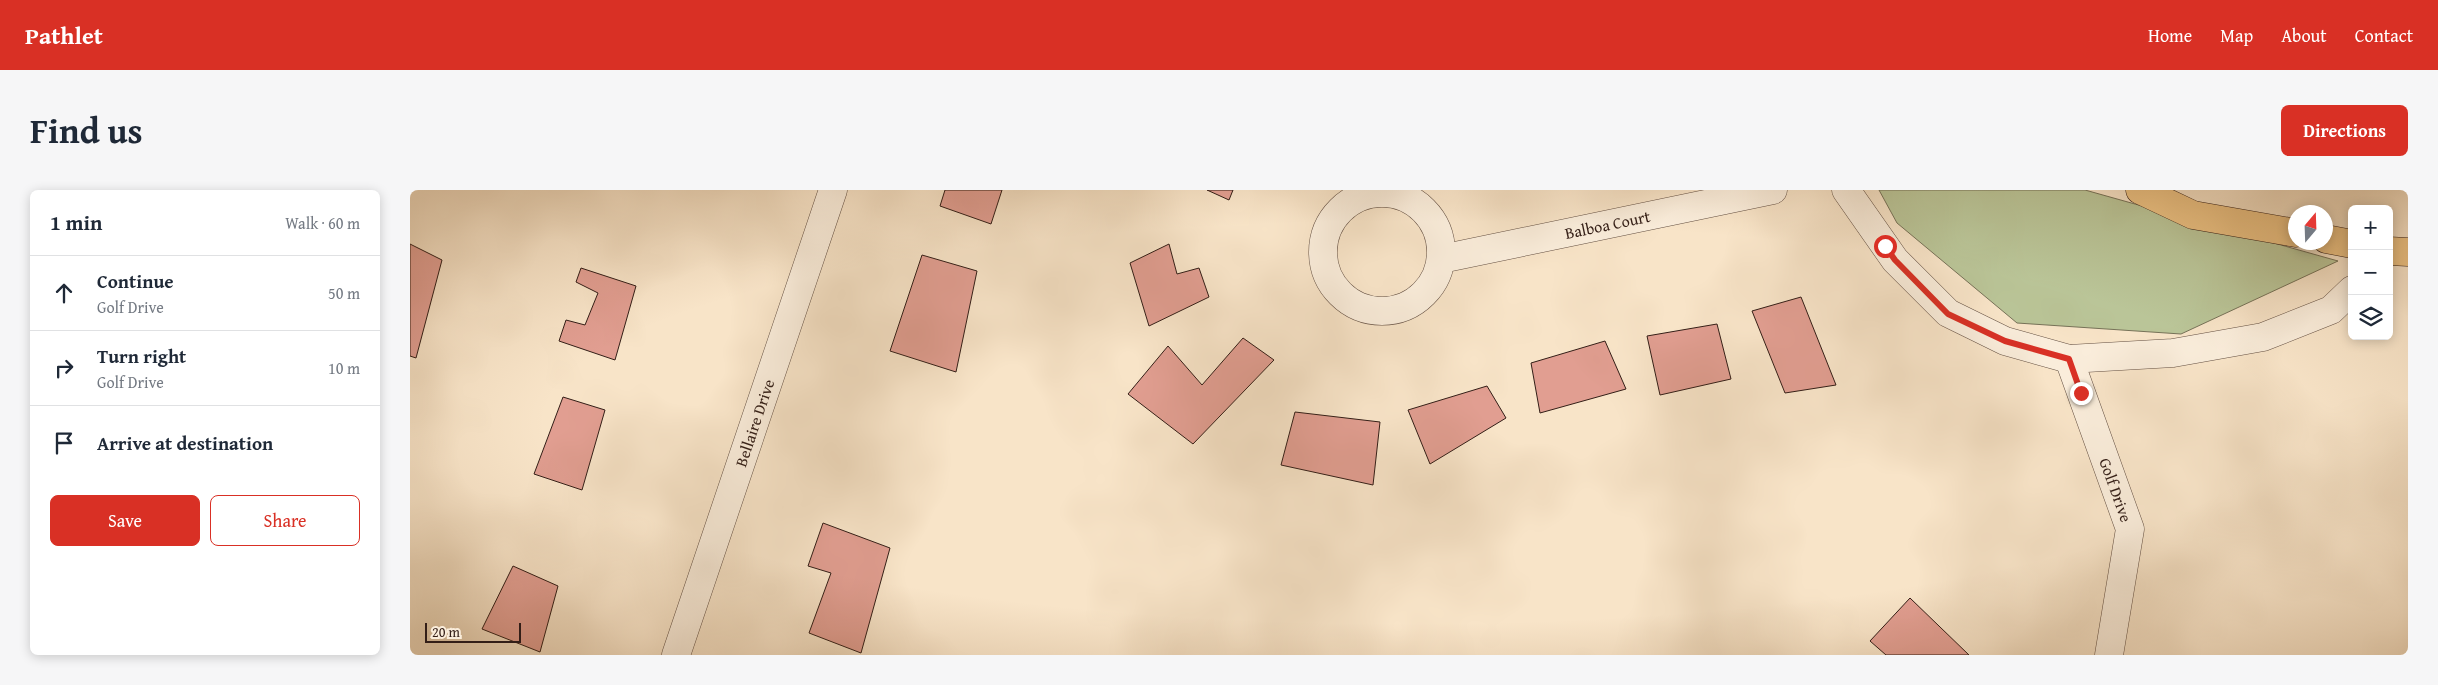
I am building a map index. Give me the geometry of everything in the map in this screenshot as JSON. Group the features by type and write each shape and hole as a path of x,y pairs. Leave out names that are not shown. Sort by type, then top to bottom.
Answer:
{"main road":[{"path":"2140,190 2193,215 2288,233"},
{"path":"2333,240 2348,243"}],"street":[{"name":"Bellaire Drive","path":"676,655 833,190"},
{"name":"Balboa Court","path":"1441,259 1773,190"},
{"path":"1846,190 1895,260 1948,314 2005,341 2069,359 2173,353 2263,337 2331,310 2348,294"},
{"path":"1387,193 1405,198 1421,208 1433,223 1440,240 1441,259 1435,278 1423,295 1407,306 1387,311 1367,309 1349,301 1334,288 1325,270 1322,250 1326,231 1336,214 1350,202 1368,195 1387,193"},
{"name":"Golf Drive","path":"2069,359 2130,529 2109,655"}],"green space":[{"path":"1879,190 2085,190 2288,247 2288,250 2299,250 2338,261 2181,334 2017,323 1897,223"}],"building":[{"path":"945,190 1002,190 991,224 940,206"},
{"path":"1207,190 1233,190 1229,200"},
{"path":"410,244 442,260 416,358 410,356"},
{"path":"1169,244 1177,274 1199,268 1209,297 1149,326 1130,263"},
{"path":"922,255 977,271 956,372 890,351"},
{"path":"581,268 636,286 615,360 559,341 566,320 585,325 598,293 576,282"},
{"path":"1801,297 1836,385 1785,393 1752,311"},
{"path":"1717,324 1731,379 1660,395 1647,336"},
{"path":"1243,338 1274,360 1193,444 1128,394 1168,346 1202,385"},
{"path":"1605,341 1626,389 1540,413 1531,363"},
{"path":"1487,386 1506,418 1430,464 1408,410"},
{"path":"563,397 605,410 582,490 534,474"},
{"path":"1295,412 1380,422 1373,485 1281,465"},
{"path":"823,523 890,548 861,653 809,633 831,573 808,566"},
{"path":"513,566 558,586 540,652 482,629"},
{"path":"1910,598 1969,655 1886,655 1870,641"}],"route":[{"path":"1885,246 1895,260 1948,314 2005,341 2069,359 2081,393"}]}
